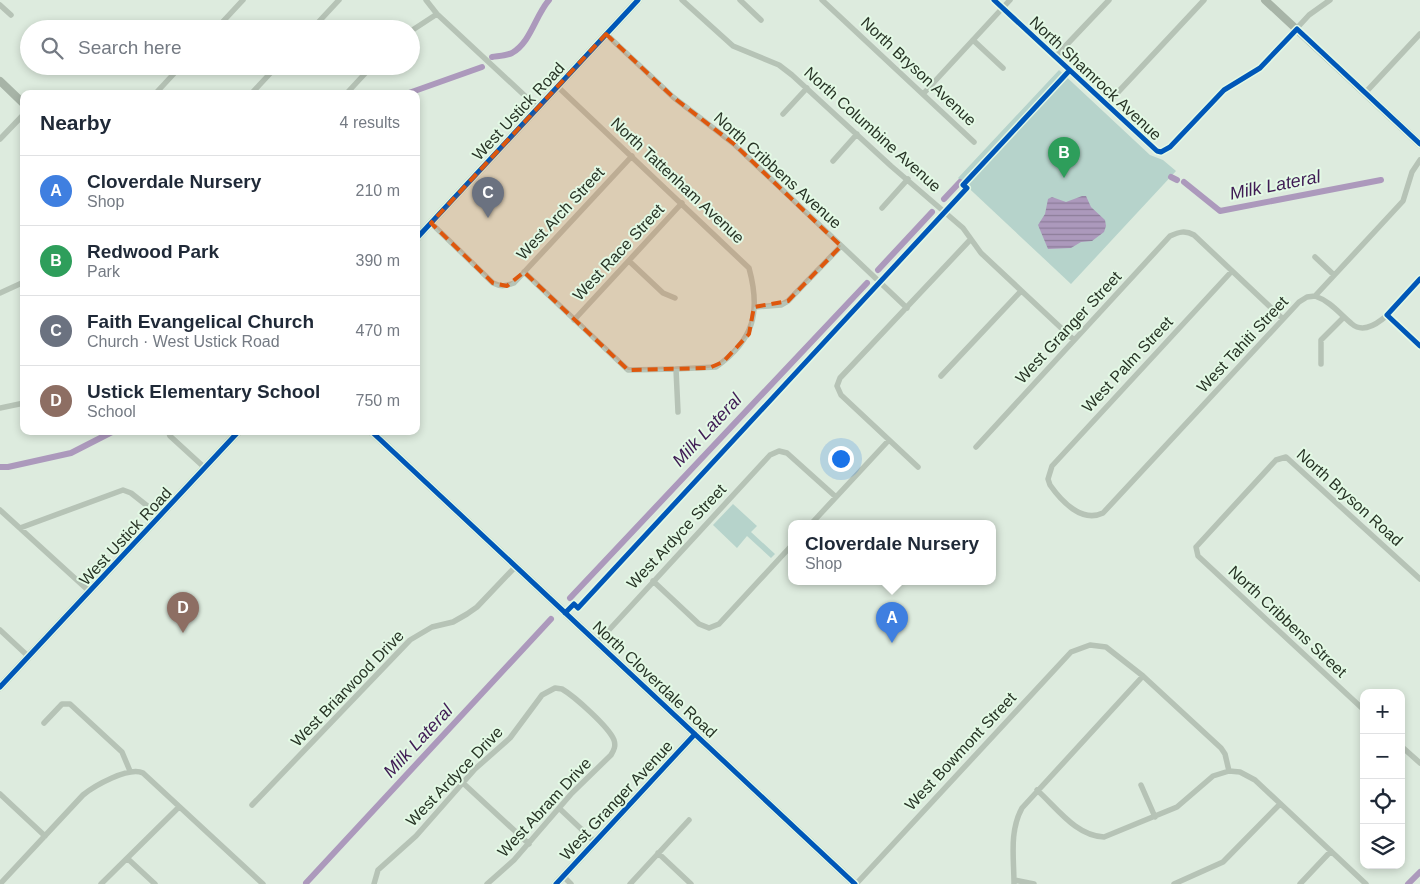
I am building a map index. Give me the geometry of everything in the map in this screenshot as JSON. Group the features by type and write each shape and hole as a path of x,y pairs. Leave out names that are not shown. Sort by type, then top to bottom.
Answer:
{"main road":[{"name":"West Ustick Road","path":"420,236 638,0"},
{"path":"1265,0 1420,144"},
{"path":"0,81 20,100"},
{"name":"West Ustick Road","path":"0,687 235,435"},
{"name":"North Cloverdale Road","path":"375,435 855,884"},
{"name":"West Granger Avenue","path":"557,884 695,734"}],"street":[{"path":"224,20 243,0"},
{"path":"320,20 339,0"},
{"path":"426,0 436,14 538,108"},
{"name":"North Columbine Avenue","path":"682,0 728,42 746,52 779,64 807,88 963,228 981,253 1074,340"},
{"path":"740,0 761,20"},
{"name":"North Bryson Avenue","path":"822,0 974,142"},
{"name":"North Shamrock Avenue","path":"994,0 1153,148 1161,152 1170,147 1224,90 1260,68 1297,29"},
{"path":"924,94 1010,0"},
{"path":"1055,57 1109,0"},
{"path":"1106,105 1204,0"},
{"path":"1297,29 1309,15 1330,0"},
{"path":"0,5 11,15"},
{"path":"420,25 436,14"},
{"name":"North Cribbens Avenue","path":"606,34 673,97 734,144 907,308"},
{"path":"1365,93 1420,34"},
{"path":"973,40 1003,68"},
{"path":"159,90 173,75"},
{"path":"255,90 269,75"},
{"path":"350,90 364,75"},
{"name":"North Tattenham Avenue","path":"524,272 628,370 709,368 723,362 749,334 754,319 749,268 558,86"},
{"path":"783,114 807,88"},
{"path":"0,138 20,118"},
{"path":"832,160 857,134"},
{"name":"West Arch Street","path":"431,224 493,283 499,286 507,286 524,272 632,156"},
{"name":"West Tahiti Street","path":"1090,518 1103,513 1299,302 1315,296 1403,201 1412,172 1420,160"},
{"path":"882,208 908,179"},
{"name":"West Race Street","path":"574,320 682,204"},
{"name":"West Granger Street","path":"976,447 1170,236 1183,232 1194,235 1232,271"},
{"path":"918,467 841,395 837,386 840,378 970,240"},
{"path":"754,307 781,305 788,301 841,246"},
{"path":"1315,257 1334,275"},
{"path":"629,261 662,293 675,298"},
{"path":"1232,271 1283,319"},
{"name":"West Palm Street","path":"1090,518 1079,514 1053,489 1048,479 1052,466 1232,271"},
{"path":"1315,296 1324,299 1354,326 1364,330 1375,326 1420,279"},
{"path":"0,293 20,284"},
{"path":"941,376 1021,291"},
{"path":"1387,315 1420,346"},
{"path":"1320,364 1321,340 1344,317"},
{"path":"676,369 678,412"},
{"path":"0,408 20,404"},
{"path":"170,435 205,468"},
{"path":"815,520 889,440"},
{"name":"West Ardyce Street","path":"597,643 770,455 779,451 787,453 836,497"},
{"name":"North Bryson Road","path":"1195,550 1198,544 1276,460 1283,457 1289,459 1420,579"},
{"path":"20,528 123,490 160,516"},
{"path":"0,510 90,592"},
{"name":"North Cribbens Street","path":"1195,550 1198,556 1360,706"},
{"path":"653,580 699,624 709,628 718,624 788,552"},
{"name":"West Briarwood Drive","path":"252,805 410,640 432,627 453,622 467,614 477,607 516,566"},
{"path":"0,630 29,657"},
{"name":"West Bowmont Street","path":"855,884 1071,652 1090,645 1106,648 1143,676"},
{"path":"1034,884 1014,882 1015,825 1022,808 1143,676 1221,748 1225,754 1229,771"},
{"name":"West Abram Drive","path":"487,884 529,844 572,793 611,755 615,744 610,733 568,692 555,688"},
{"name":"West Ardyce Drive","path":"374,883 378,870 423,829 463,783 517,730 542,695 555,688"},
{"path":"44,723 62,704 67,703 122,752 130,771"},
{"path":"1405,750 1420,763"},
{"path":"0,884 91,788 130,771 138,770 263,884"},
{"path":"1037,790 1079,829 1094,837 1113,836 1184,802 1213,776 1229,771 1240,772 1255,780 1366,884"},
{"path":"463,783 529,844"},
{"path":"1141,785 1155,817"},
{"path":"0,794 45,836"},
{"path":"1174,884 1223,862 1234,853 1280,804"},
{"path":"101,884 178,807"},
{"path":"560,809 595,842"},
{"path":"630,884 688,820"},
{"path":"1300,884 1331,851"},
{"path":"658,853 691,884"},
{"path":"128,859 155,884"},
{"path":"563,876 571,884"}],"highlighted area":[{"path":"606,34 673,97 734,144 841,246 788,301 754,307 749,334 723,362 709,368 628,370 524,272 507,286 493,283 431,223"}],"shaded area":[{"path":"1059,70 1150,155 1163,160 1176,171 1071,284 958,178"},
{"path":"1086,196 1091,207 1105,220 1104,232 1092,241 1081,242 1071,248 1048,249 1038,225 1045,214 1048,199 1052,197 1066,202"},
{"path":"733,504 757,526 751,532 775,554 771,558 747,536 737,548 713,525"}],"waterway":[{"path":"492,57 510,54 518,48 528,36 549,0"},
{"path":"417,90 482,67"},
{"name":"Milk Lateral","path":"1171,177 1177,180"},
{"name":"Milk Lateral","path":"1184,182 1220,211 1381,180"},
{"name":"Milk Lateral","path":"944,199 960,182"},
{"name":"Milk Lateral","path":"878,270 932,212"},
{"name":"Milk Lateral","path":"570,598 867,283"},
{"path":"0,467 8,467 71,453 106,435"},
{"name":"Milk Lateral","path":"306,883 551,619"},
{"path":"1408,884 1420,872"}],"cycle path":[{"path":"420,235 638,0"},
{"path":"994,0 1157,151 1161,152 1170,147 1224,90 1260,68 1297,29 1420,144"},
{"path":"565,613 574,604 578,608 967,188 963,185 1069,71"},
{"path":"1420,279 1387,315 1420,346"},
{"path":"0,687 235,435"},
{"path":"375,435 855,884"},
{"path":"556,884 695,734"}],"place":[{"name":"Redwood Park","path":"1064,178"},
{"name":"Faith Evangelical Church","path":"488,218"},
{"name":"Ustick Elementary School","path":"183,633"},
{"name":"Cloverdale Nursery","path":"892,643"}]}
